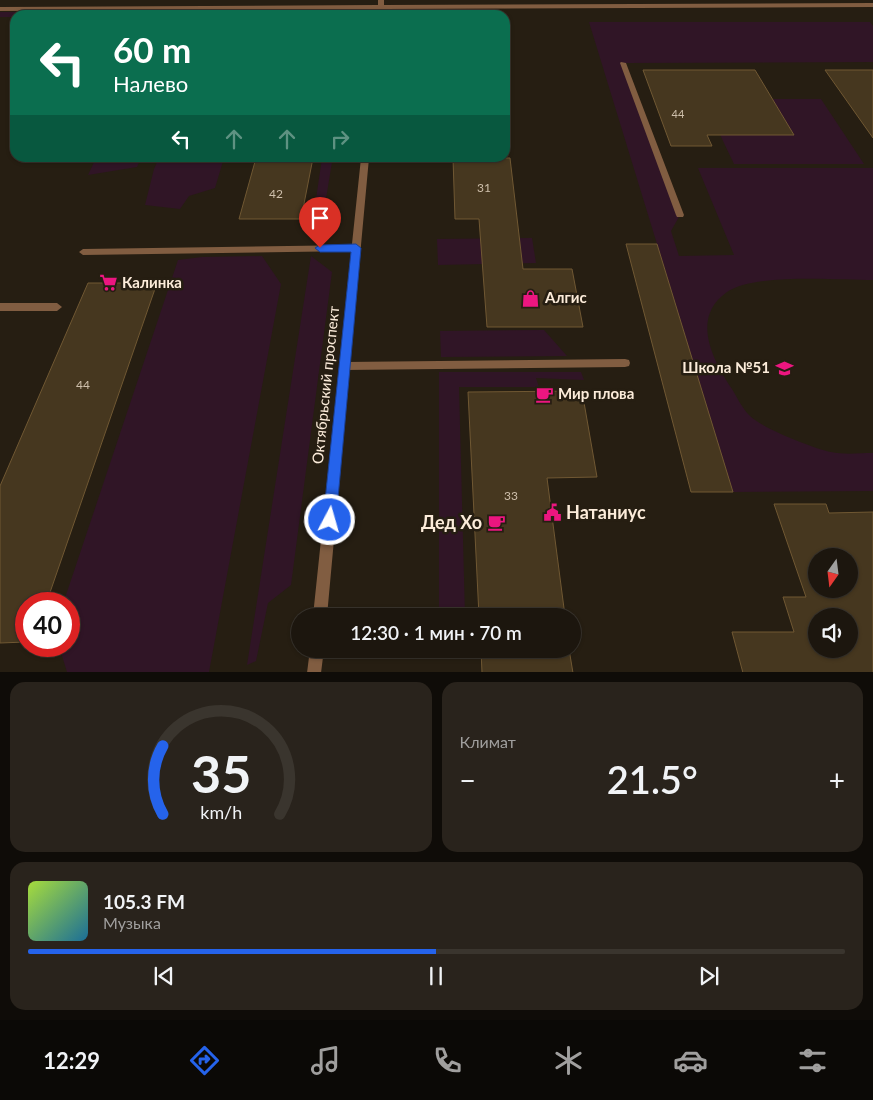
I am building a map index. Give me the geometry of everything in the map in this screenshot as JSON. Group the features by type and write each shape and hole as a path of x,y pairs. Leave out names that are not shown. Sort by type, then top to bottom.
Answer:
{"street":[{"path":"0,9 381,4 873,5"},
{"path":"623,63 680,215"},
{"name":"Октябрьский проспект","path":"321,608 365,162"},
{"path":"82,252 356,248"},
{"path":"0,307 57,307"},
{"path":"345,366 624,363"},
{"path":"314,672 316,658"}],"shaded area":[{"path":"0,12 10,12 10,17 0,17"},
{"path":"589,22 870,22 873,26 873,62 624,63 680,215 671,231 679,256 734,255 698,168 873,168 873,280 797,279 756,282 740,286 727,292 716,302 707,326 708,339 718,365 749,415 764,426 823,450 841,453 873,453 873,491 733,492"},
{"path":"703,99 821,99 864,164 734,164"},
{"path":"94,162 139,162 137,167 88,175"},
{"path":"157,162 223,162 215,188 189,196 180,209 145,205"},
{"path":"321,162 332,162 326,199 316,199"},
{"path":"532,238 536,263 438,265 437,239"},
{"path":"262,256 281,284 209,672 67,672 62,657 80,657 80,592 67,592 178,260 202,257"},
{"path":"311,256 332,272 291,585 268,603 256,661 247,665"},
{"path":"544,330 567,356 441,357 440,331"},
{"path":"439,372 581,372 584,380 536,378 539,387 459,387 465,608 439,608"}],"building":[{"path":"643,70 755,70 794,135 707,135 712,146 671,146"},
{"path":"825,70 873,70 873,138"},
{"path":"510,158 523,269 572,269 583,327 487,327 479,219 455,219 453,162 510,162"},
{"path":"255,162 312,162 301,219 239,219"},
{"path":"626,244 657,244 733,492 691,492"},
{"path":"88,283 157,283 50,592 15,592 15,642 0,643 0,486"},
{"path":"582,391 597,477 547,478 564,608 479,608 468,392"},
{"path":"774,504 826,504 829,513 873,512 873,672 743,672 732,632 794,632 783,597 806,597"},
{"path":"481,658 570,658 573,672 482,672"}],"place":[{"name":"Калинка","path":"108,283"},
{"name":"Алгис","path":"531,298"},
{"name":"Школа №51","path":"784,368"},
{"name":"Мир плова","path":"544,394"},
{"name":"Натаниус","path":"552,513"},
{"name":"Дед Хо","path":"496,523"}],"route":[{"path":"320,248 356,248 330,520"}]}
